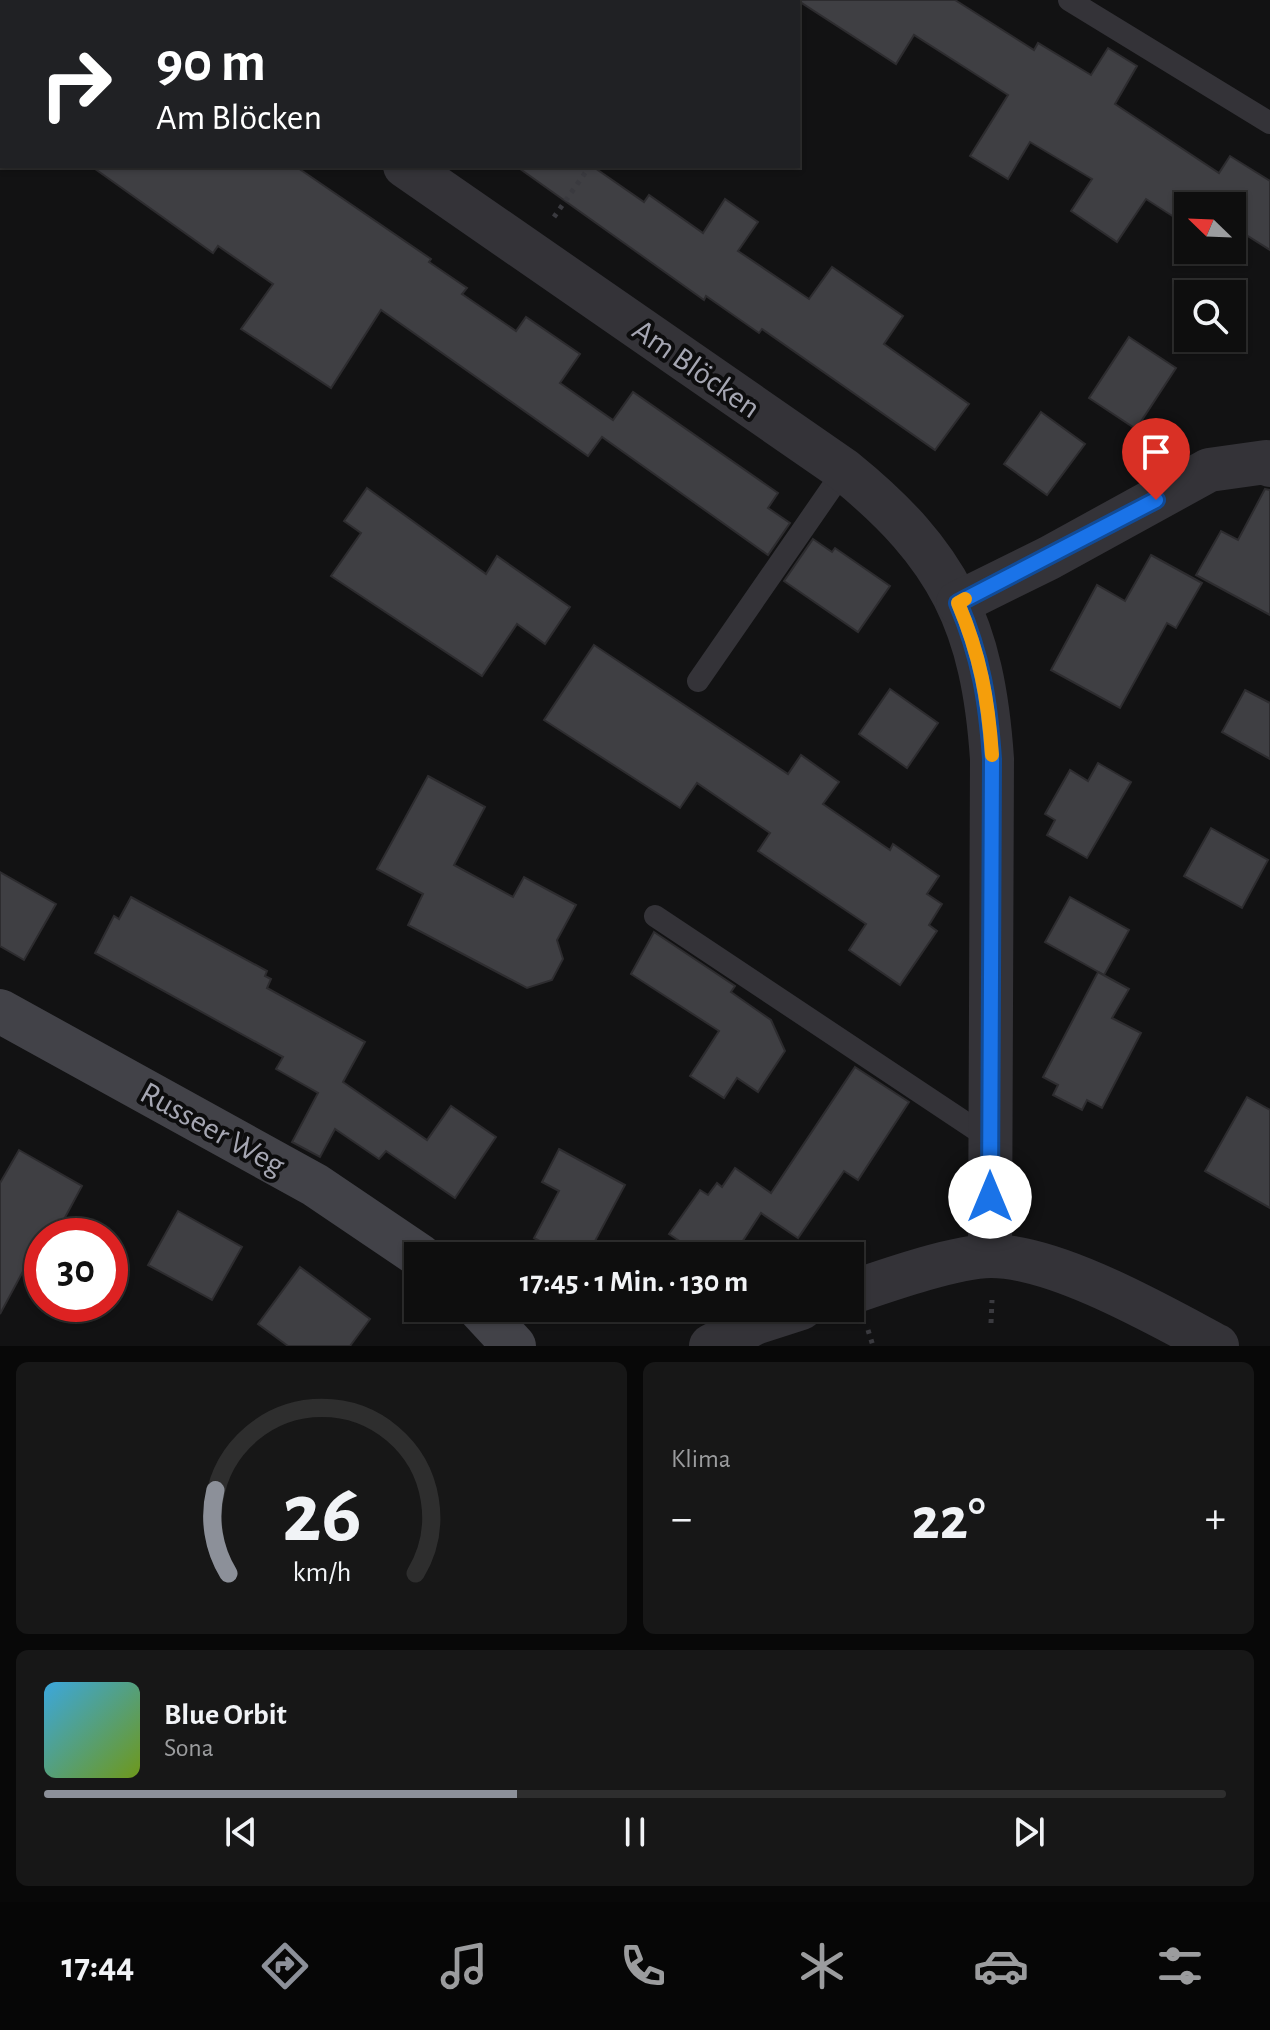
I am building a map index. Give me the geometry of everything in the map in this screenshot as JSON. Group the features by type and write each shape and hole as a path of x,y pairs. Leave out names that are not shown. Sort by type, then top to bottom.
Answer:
{"street":[{"name":"Am Blöcken","path":"408,168 844,470 898,517 927,550 958,603 978,649 988,702 992,759 990,1256"},
{"path":"958,603 1049,558 1209,470 1270,465"},
{"name":"Russeer Weg","path":"0,1011 315,1185 404,1245"},
{"path":"864,1288 889,1279 990,1256 1023,1260 1093,1284 1217,1346"},
{"path":"492,1322 514,1346"},
{"path":"711,1346 758,1322"}],"lane":[{"path":"1069,0 1270,123"},
{"path":"698,681 844,470"},
{"path":"655,916 990,1139"}],"path":[{"path":"529,253 589,168"}],"building":[{"path":"800,0 955,0 1034,50 1038,43 1091,75 1108,48 1137,66 1115,104 1219,173 1230,156 1270,181 1270,250 1246,235 1246,192 1174,192 1174,217 1146,199 1117,242 1071,211 1092,179 1030,142 1008,179 970,156 1008,95 914,35 896,64"},
{"path":"94,168 298,168 431,259 429,262 467,288 462,294 516,331 526,317 580,354 560,383 613,420 633,392 778,493 768,508 790,523 768,555 602,437 588,456 381,310 331,388 241,329 273,284 218,246 213,253"},
{"path":"519,168 595,168 644,202 649,195 703,233 725,199 758,222 738,251 809,299 832,267 903,316 884,344 969,404 935,450 762,329 759,333 706,296 704,300"},
{"path":"1129,337 1176,368 1136,429 1089,398"},
{"path":"1041,412 1085,444 1047,495 1004,464"},
{"path":"367,488 486,574 497,556 570,607 545,644 517,624 482,676 331,576 361,533 344,521"},
{"path":"1265,489 1270,490 1270,615 1196,575 1221,531 1238,540"},
{"path":"813,539 832,552 835,548 890,586 858,632 784,581"},
{"path":"1151,555 1202,583 1176,628 1167,623 1120,708 1051,670 1097,585 1125,601"},
{"path":"594,645 788,774 801,755 839,782 823,804 890,850 893,844 939,876 927,894 942,904 929,925 937,931 900,985 849,950 866,924 758,851 770,833 697,783 680,808 544,720"},
{"path":"890,689 938,723 907,768 859,734"},
{"path":"1245,690 1270,703 1270,759 1222,732"},
{"path":"1098,763 1131,782 1087,858 1047,835 1055,820 1045,814 1070,770 1088,781"},
{"path":"428,776 485,807 454,865 513,897 524,877 576,905 557,940 563,959 552,980 527,988 408,925 423,894 377,869"},
{"path":"1211,828 1268,860 1242,908 1184,876"},
{"path":"0,872 56,904 24,960 0,946"},
{"path":"131,897 267,971 265,976 271,979 267,988 365,1042 343,1082 427,1140 451,1106 496,1137 455,1198 386,1151 379,1159 335,1129 320,1157 292,1142 318,1093 276,1069 283,1057 95,953 114,916 119,919"},
{"path":"1070,897 1129,930 1104,975 1045,942"},
{"path":"654,932 735,986 731,992 771,1020 785,1051 758,1092 737,1078 724,1098 690,1076 719,1031 631,974"},
{"path":"1098,972 1129,989 1112,1018 1141,1033 1102,1108 1087,1100 1082,1110 1053,1095 1058,1085 1043,1077"},
{"path":"855,1067 909,1102 858,1180 844,1171 798,1238 761,1213 742,1242 681,1242 669,1234 700,1190 708,1195 717,1183 722,1187 735,1168 771,1193"},
{"path":"1247,1097 1270,1110 1270,1208 1205,1171"},
{"path":"559,1149 625,1185 594,1242 541,1242 534,1238 559,1191 542,1182"},
{"path":"19,1150 82,1186 65,1218 24,1218 24,1269 0,1314 0,1183"},
{"path":"178,1211 242,1247 212,1300 148,1265"},
{"path":"300,1267 370,1319 350,1346 288,1346 258,1324"}],"slow traffic":[{"path":"965,599 958,603 978,649 988,702 992,755"}],"route":[{"path":"990,1197 992,759 988,702 978,649 958,603 1156,500"}]}
